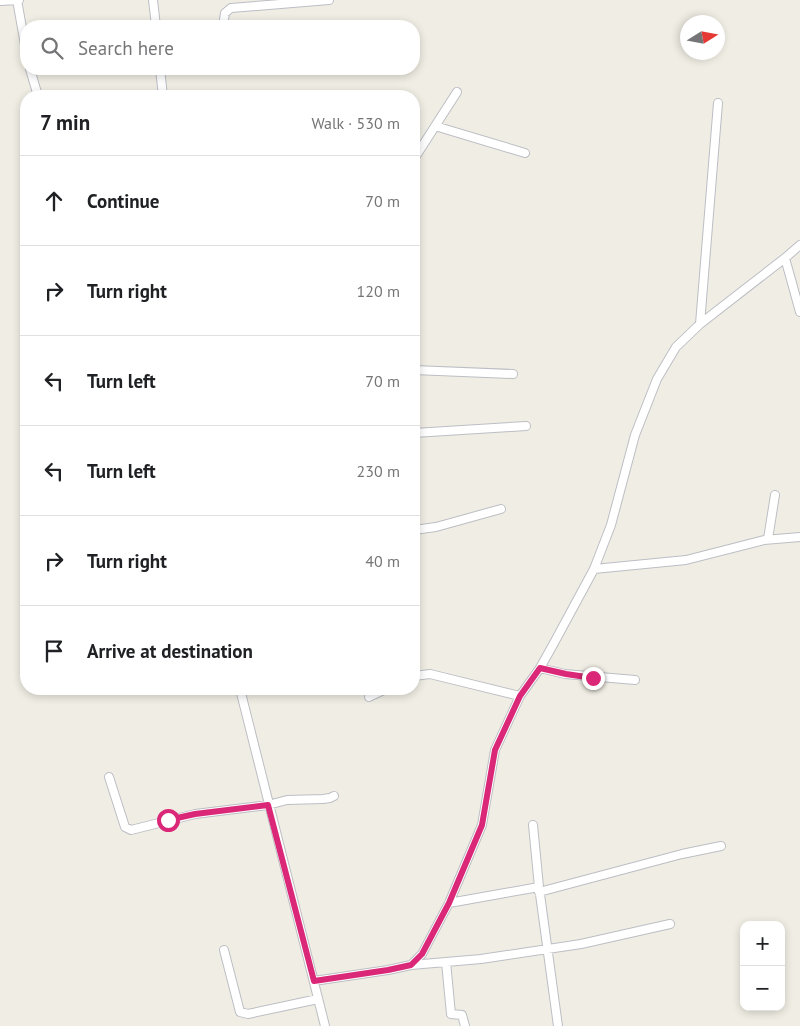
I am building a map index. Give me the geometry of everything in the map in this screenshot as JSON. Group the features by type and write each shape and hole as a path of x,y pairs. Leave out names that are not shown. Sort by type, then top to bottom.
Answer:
{"street":[{"path":"0,2 18,0 21,20"},
{"path":"153,0 155,20"},
{"path":"223,20 225,13 230,8 284,2 330,0"},
{"path":"32,75 36,90"},
{"path":"160,75 162,90"},
{"path":"420,150 457,92"},
{"path":"700,324 703,267 718,103"},
{"path":"435,126 526,153"},
{"path":"411,965 422,954 449,903 482,825 495,750 520,696 540,668 594,569 611,525 635,435 657,379 676,347 700,324 800,245"},
{"path":"785,258 800,312"},
{"path":"420,370 513,374"},
{"path":"420,433 526,426"},
{"path":"768,539 775,495"},
{"path":"420,529 436,527 501,509"},
{"path":"594,569 686,560 768,539 800,537"},
{"path":"540,668 566,674 635,680"},
{"path":"420,675 430,674 520,696"},
{"path":"241,695 325,1026"},
{"path":"369,697 373,695"},
{"path":"109,777 125,827 131,830 195,814 268,805 287,800 323,799 334,796"},
{"path":"533,825 539,890 558,1026"},
{"path":"449,903 539,890 721,846"},
{"path":"314,981 411,965 481,959 582,944 670,924"},
{"path":"224,950 240,1012 248,1014 318,999"},
{"path":"446,962 451,1014 462,1014 465,1026"}],"route":[{"path":"168,820 195,814 268,805 314,981 411,965 422,954 449,903 482,825 495,750 520,696 540,668 593,678"}]}
